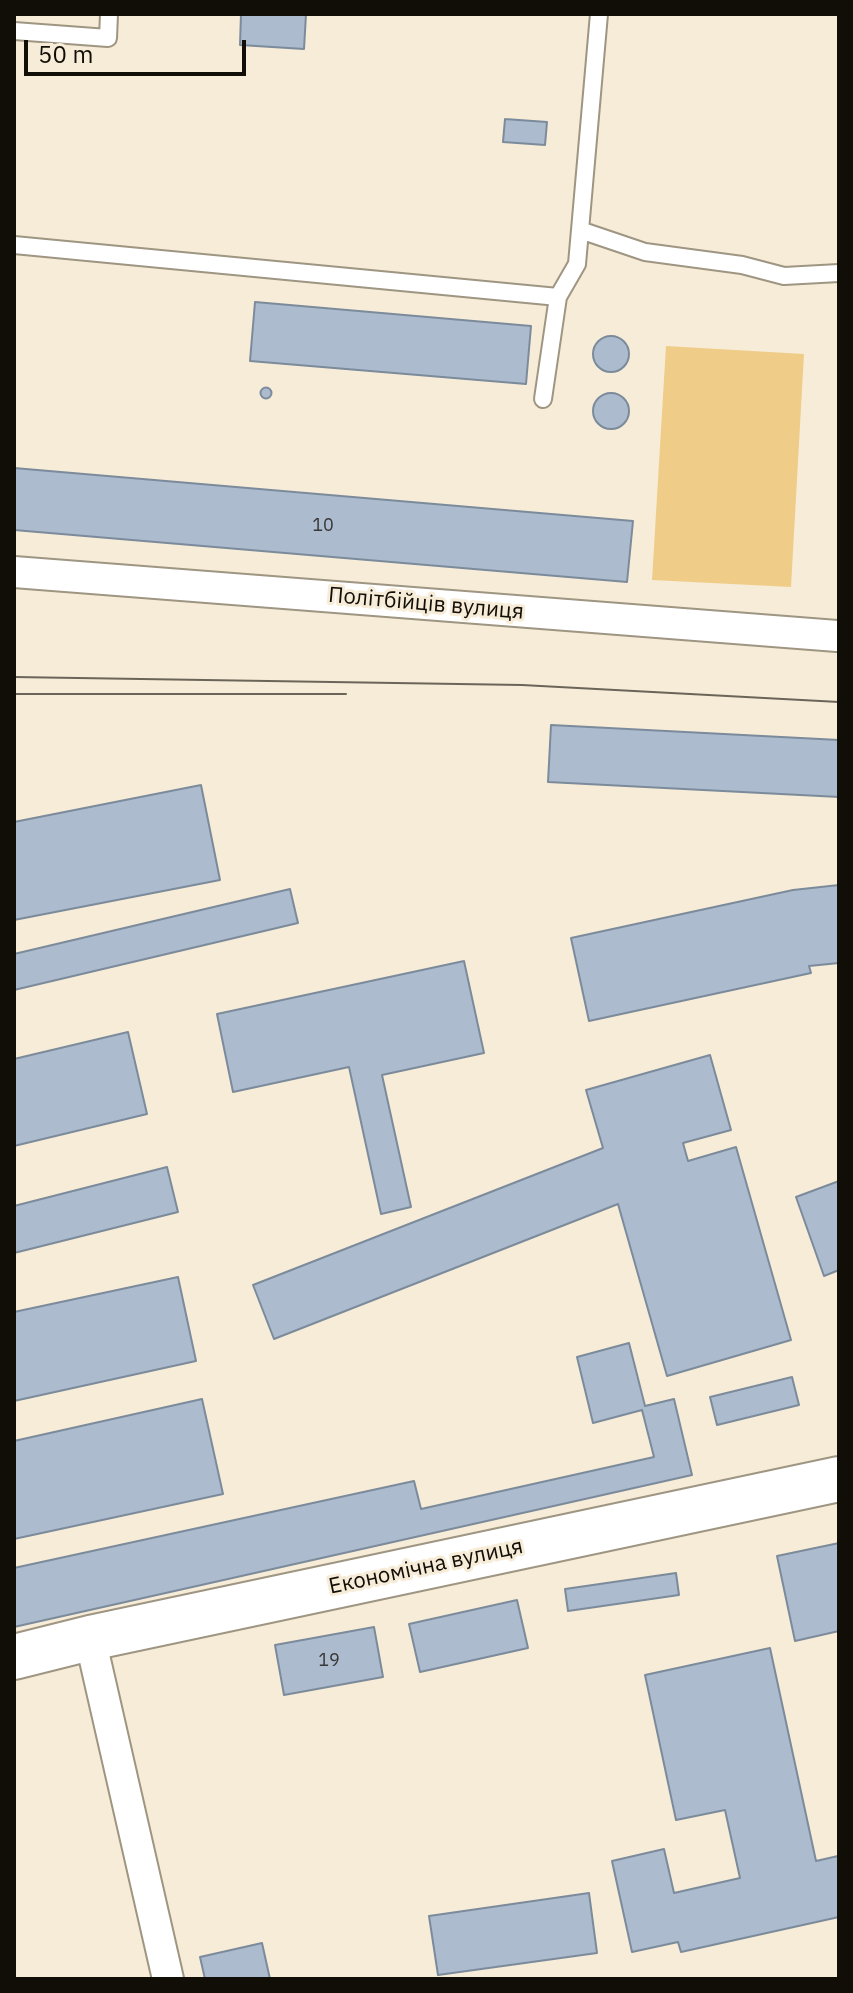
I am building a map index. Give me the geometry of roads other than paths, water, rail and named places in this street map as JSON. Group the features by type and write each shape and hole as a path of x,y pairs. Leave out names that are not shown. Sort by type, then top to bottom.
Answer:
{"street":[{"name":"Політбійців вулиця","path":"14,572 837,636"},
{"name":"Економічна вулиця","path":"14,1657 90,1638 839,1479"},
{"path":"90,1638 168,1979"}],"lane":[{"path":"14,31 108,38 109,14"},
{"path":"543,399 558,297 577,264 599,14"},
{"path":"580,230 645,252 742,265 784,276 839,273"},
{"path":"14,245 558,297"}],"tram line":[{"path":"14,677 522,685 839,702"},
{"path":"14,694 346,694"}]}
